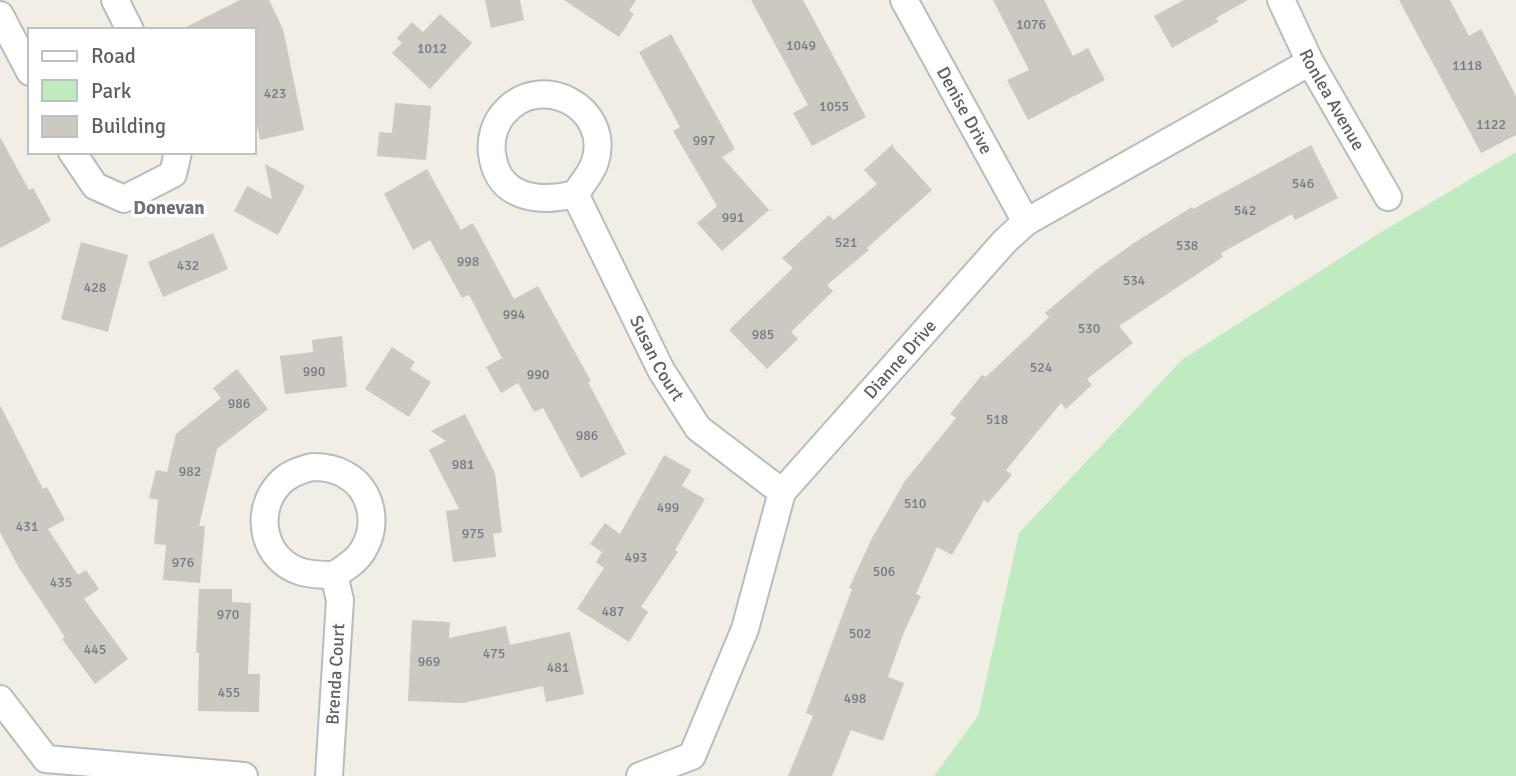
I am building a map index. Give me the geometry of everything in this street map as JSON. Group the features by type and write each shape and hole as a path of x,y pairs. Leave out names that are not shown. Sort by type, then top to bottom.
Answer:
{"street":[{"path":"115,0 129,28"},
{"name":"Denise Drive","path":"904,0 1026,222"},
{"name":"Ronlea Avenue","path":"1281,0 1310,62 1388,197"},
{"path":"0,15 28,68"},
{"name":"Dianne Drive","path":"640,776 692,756 745,629 782,492 954,297 1026,222 1310,62"},
{"path":"559,95 587,114 595,130 598,146 587,178 575,194 539,200 522,195 507,184 497,170 491,153 493,135 499,119 510,106 525,97 559,95"},
{"path":"73,154 95,186 124,199 173,174 178,154"},
{"name":"Susan Court","path":"575,194 660,370 698,428 782,492"},
{"path":"312,467 331,468 347,475 360,486 369,502 372,519 370,536 363,552 334,575 300,572 284,562 272,549 265,532 264,514 269,497 280,482 295,471 312,467"},
{"name":"Brenda Court","path":"329,776 340,600 334,575"},
{"path":"0,699 46,759 244,776"}],"green space":[{"path":"1516,152 1516,776 934,776 978,716 1019,533 1183,359 1375,236"}],"building":[{"path":"240,0 269,0 283,29 304,130 260,140 256,121 256,28 184,28"},
{"path":"485,0 520,0 524,20 491,28"},
{"path":"564,0 636,0 629,11 634,14 619,37"},
{"path":"751,0 803,0 866,117 812,146 793,113 808,105"},
{"path":"993,0 1044,0 1073,56 1088,48 1105,80 1028,120 1007,80 1029,70"},
{"path":"1184,0 1248,0 1216,18 1218,22 1172,48 1154,16"},
{"path":"1399,0 1450,0 1469,36 1481,29 1516,96 1516,135 1481,153"},
{"path":"440,14 472,43 430,89 392,53 402,43 397,38 412,22 423,32"},
{"path":"671,34 735,149 722,157 769,210 722,251 697,223 717,206 673,131 680,127 639,52"},
{"path":"395,103 431,106 426,160 377,156 379,132 392,133"},
{"path":"0,137 29,190 33,188 51,221 0,248"},
{"path":"893,144 932,190 867,248 869,250 827,285 833,291 791,332 798,339 767,369 729,330 793,268 782,258 829,215 834,220 877,184 864,170"},
{"path":"1311,145 1338,198 1295,220 1292,214 1221,253 1223,257 1119,326 1133,343 1087,379 1092,385 1066,409 1061,403 1006,470 1012,475 988,503 984,500 952,555 937,547 916,594 921,596 904,632 888,677 904,683 883,741 851,730 832,776 788,776 813,716 806,713 852,589 849,588 872,538 905,481 956,418 950,414 982,375 986,377 1049,317 1045,313 1097,269 1137,241 1192,207 1193,209"},
{"path":"265,164 305,186 278,235 234,211 247,186 272,199"},
{"path":"427,169 461,230 473,223 514,299 538,286 591,381 588,382 626,454 581,478 543,408 534,412 518,383 501,393 486,367 502,358 469,295 462,298 430,240 413,250 384,194"},
{"path":"213,233 228,269 163,297 148,262"},
{"path":"81,242 128,255 108,332 61,319"},
{"path":"342,336 347,387 285,394 280,356 313,352 312,340"},
{"path":"392,347 415,362 410,369 431,382 409,417 365,389"},
{"path":"237,369 268,409 217,449 199,526 205,526 200,583 163,580 166,545 154,544 158,500 149,498 156,470 167,472 176,434 221,398 213,388"},
{"path":"0,405 43,489 47,487 65,520 48,529 78,575 86,570 99,589 84,599 128,659 95,684 62,639 65,637 19,568 0,532"},
{"path":"465,414 495,473 502,532 493,534 496,557 453,562 446,511 459,509 429,450 446,441 431,431"},
{"path":"664,455 691,470 682,486 705,499 675,550 678,552 641,607 648,612 629,642 577,609 604,568 596,562 602,552 590,544 605,523 620,534"},
{"path":"199,589 232,589 232,602 251,603 248,674 260,674 259,712 198,711 199,653 196,653"},
{"path":"412,620 450,622 449,638 506,626 510,645 570,632 584,694 546,702 543,686 463,703 408,701"}],"district":[{"name":"Donevan","path":"169,207"}]}
